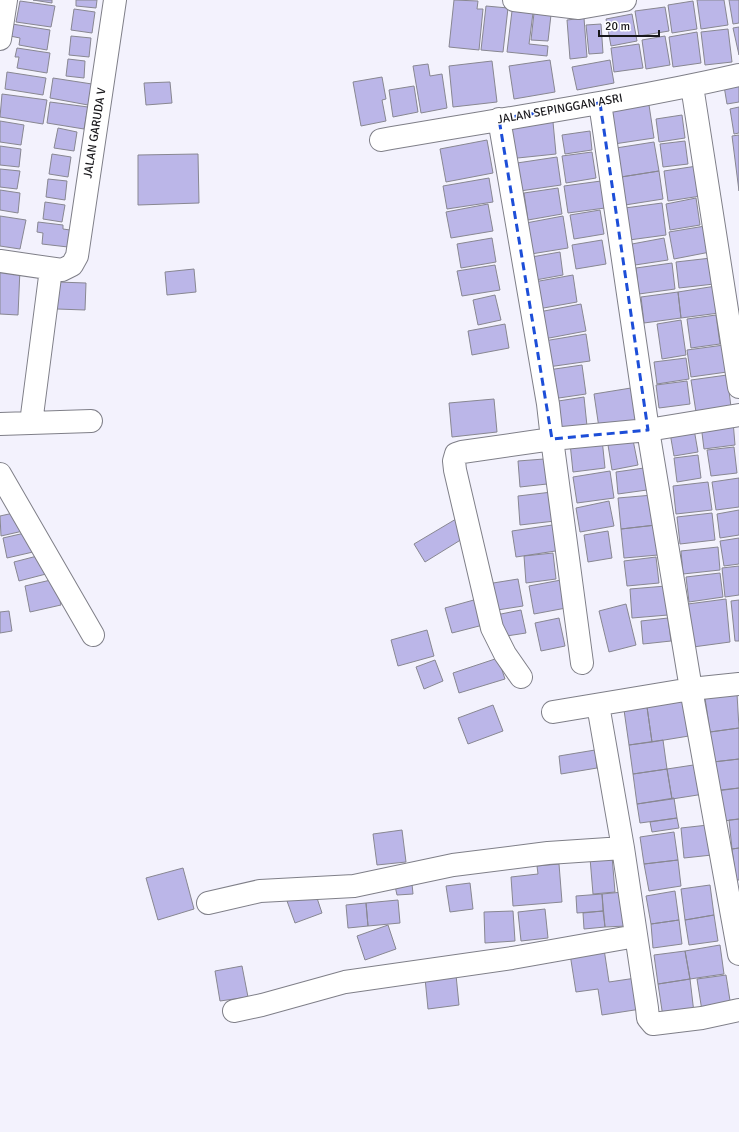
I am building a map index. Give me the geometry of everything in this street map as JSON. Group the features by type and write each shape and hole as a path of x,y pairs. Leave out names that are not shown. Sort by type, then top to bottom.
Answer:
{"street":[{"path":"0,39 6,0"},
{"name":"JALAN GARUDA V","path":"31,423 62,267 77,256 115,0"},
{"path":"514,0 579,8 625,0"},
{"name":"JALAN SEPINGGAN ASRI","path":"381,140 600,103 692,86 739,75"},
{"path":"692,86 739,386"},
{"path":"600,103 648,430 691,689 739,954"},
{"path":"500,119 548,404 582,663"},
{"path":"0,261 62,267"},
{"path":"521,677 505,654 492,628 454,461 456,454 552,439 648,430 739,415"},
{"path":"0,424 90,422"},
{"path":"0,474 93,635"},
{"path":"553,712 691,689 739,684"},
{"path":"598,705 623,848 648,1018 653,1024 702,1018 739,1010"},
{"path":"208,903 260,891 354,886 453,865 548,854 623,848"},
{"path":"234,1011 262,1005 345,982 512,958 636,936"}],"highlighted area":[{"path":"600,103 648,430 552,439 499,119"}],"building":[{"path":"33,0 52,0 52,3"},
{"path":"76,0 97,0 96,8 76,6"},
{"path":"454,0 478,1 477,9 483,9 479,50 449,47"},
{"path":"697,0 724,0 728,25 701,29"},
{"path":"729,0 739,0 739,23 733,24"},
{"path":"20,1 55,6 51,27 16,22"},
{"path":"693,1 697,29 672,33 668,5"},
{"path":"535,4 552,6 548,41 531,40"},
{"path":"486,6 508,8 503,52 481,50"},
{"path":"665,7 669,31 639,36 635,11"},
{"path":"74,9 95,12 92,33 71,30"},
{"path":"512,11 533,13 529,44 548,46 547,56 507,52"},
{"path":"632,14 637,41 611,46 606,19"},
{"path":"584,18 587,57 570,59 567,20"},
{"path":"12,24 50,30 47,50 19,45 20,38 10,36"},
{"path":"601,24 603,53 589,54 586,25"},
{"path":"739,27 739,55 733,28"},
{"path":"728,29 732,62 705,65 701,32"},
{"path":"697,32 701,63 673,67 669,37"},
{"path":"71,36 91,38 89,57 69,55"},
{"path":"665,36 670,65 646,69 642,40"},
{"path":"639,44 643,68 614,72 611,48"},
{"path":"17,48 50,53 47,73 17,68 19,57 15,57"},
{"path":"68,59 85,61 84,78 66,76"},
{"path":"550,60 555,92 514,99 509,66"},
{"path":"610,60 614,83 577,90 572,67"},
{"path":"492,61 497,102 453,107 449,66"},
{"path":"428,64 430,76 442,74 447,108 421,113 413,66"},
{"path":"7,72 46,78 43,95 5,89"},
{"path":"382,77 386,99 382,100 386,121 361,126 353,82"},
{"path":"53,78 92,84 88,105 50,98"},
{"path":"170,82 172,103 146,105 144,83"},
{"path":"739,84 739,102 727,104 724,86"},
{"path":"414,86 418,112 393,117 389,90"},
{"path":"2,94 47,100 43,124 0,117"},
{"path":"50,102 88,107 84,129 47,123"},
{"path":"649,105 654,138 614,144 609,111"},
{"path":"739,107 739,133 734,134 730,109"},
{"path":"682,115 685,138 659,142 656,119"},
{"path":"0,121 24,125 21,145 0,142"},
{"path":"553,122 556,154 508,159 505,127"},
{"path":"58,128 77,132 74,151 54,148"},
{"path":"590,131 592,150 565,154 562,135"},
{"path":"739,135 739,191 732,136"},
{"path":"487,140 493,173 446,182 440,149"},
{"path":"685,141 688,164 663,167 660,144"},
{"path":"654,142 659,171 621,177 616,148"},
{"path":"0,146 21,149 19,167 0,165"},
{"path":"592,152 596,178 566,183 562,156"},
{"path":"52,154 71,157 68,177 49,174"},
{"path":"198,154 199,203 138,205 138,155"},
{"path":"557,157 561,185 520,191 517,163"},
{"path":"697,166 701,196 668,201 664,171"},
{"path":"0,169 20,171 17,189 0,187"},
{"path":"659,171 663,199 625,205 621,177"},
{"path":"489,178 493,202 447,209 443,186"},
{"path":"48,179 67,181 65,200 46,197"},
{"path":"601,181 605,208 568,213 564,186"},
{"path":"558,188 562,214 528,220 524,193"},
{"path":"0,190 20,193 18,213 0,210"},
{"path":"696,198 700,225 670,230 666,204"},
{"path":"45,202 65,205 62,222 43,219"},
{"path":"662,203 666,235 629,240 625,208"},
{"path":"488,204 493,231 451,238 446,212"},
{"path":"600,210 604,234 574,239 570,215"},
{"path":"0,216 26,220 20,249 0,246"},
{"path":"563,216 568,248 531,254 526,223"},
{"path":"38,222 63,225 63,229 70,230 68,247 42,244 43,233 37,232"},
{"path":"705,226 710,252 674,259 669,232"},
{"path":"492,238 496,262 461,268 457,244"},
{"path":"664,238 668,260 635,265 632,244"},
{"path":"602,240 606,264 576,269 572,245"},
{"path":"560,252 563,275 530,281 526,258"},
{"path":"711,258 714,284 679,288 676,262"},
{"path":"672,263 675,289 639,294 636,268"},
{"path":"495,265 500,290 462,296 457,271"},
{"path":"0,268 20,269 18,315 0,314"},
{"path":"194,269 196,292 167,295 165,272"},
{"path":"573,275 577,302 538,309 534,282"},
{"path":"58,282 86,283 85,310 57,309"},
{"path":"716,286 719,313 681,318 678,292"},
{"path":"678,292 681,318 644,323 641,297"},
{"path":"495,295 501,320 478,325 473,300"},
{"path":"581,304 586,331 544,339 539,312"},
{"path":"716,315 720,344 691,348 687,319"},
{"path":"681,320 686,355 662,359 657,324"},
{"path":"505,324 509,348 472,355 468,331"},
{"path":"586,334 590,361 548,367 544,341"},
{"path":"724,345 727,372 691,377 687,350"},
{"path":"686,358 689,379 657,384 654,362"},
{"path":"582,365 586,394 552,399 548,370"},
{"path":"727,375 731,407 696,412 691,380"},
{"path":"687,381 690,404 659,408 656,385"},
{"path":"631,388 636,422 599,428 594,394"},
{"path":"584,397 587,426 556,430 552,402"},
{"path":"494,399 497,432 452,437 449,403"},
{"path":"733,421 735,445 704,449 701,425"},
{"path":"694,429 698,452 674,456 670,433"},
{"path":"602,439 605,468 573,472 570,443"},
{"path":"633,440 638,465 612,470 608,445"},
{"path":"734,447 737,473 711,476 707,450"},
{"path":"698,455 701,478 677,482 674,458"},
{"path":"544,459 547,484 520,487 518,461"},
{"path":"644,468 647,490 618,494 616,472"},
{"path":"610,471 614,498 577,503 573,477"},
{"path":"739,478 739,507 716,510 712,482"},
{"path":"708,482 712,510 676,514 673,486"},
{"path":"552,492 555,521 520,525 518,496"},
{"path":"653,495 656,525 621,529 618,498"},
{"path":"609,501 614,526 580,532 576,508"},
{"path":"739,510 739,535 720,538 717,514"},
{"path":"18,512 23,531 1,536 0,516"},
{"path":"712,513 715,540 680,544 677,517"},
{"path":"456,519 467,536 425,562 414,544"},
{"path":"559,524 562,550 516,557 512,531"},
{"path":"656,525 658,555 624,558 621,529"},
{"path":"608,531 612,558 588,562 584,535"},
{"path":"29,532 33,552 7,558 3,538"},
{"path":"739,538 739,564 724,566 720,541"},
{"path":"718,547 720,570 683,574 681,551"},
{"path":"553,553 556,579 526,583 524,556"},
{"path":"41,555 46,574 19,581 14,562"},
{"path":"656,557 659,583 627,586 624,561"},
{"path":"739,566 739,595 725,597 722,568"},
{"path":"720,573 723,597 689,602 686,577"},
{"path":"55,579 61,605 30,612 25,586"},
{"path":"518,579 523,606 491,611 487,584"},
{"path":"561,580 566,608 534,614 529,586"},
{"path":"666,586 668,615 632,618 630,589"},
{"path":"481,598 487,624 452,633 445,608"},
{"path":"726,599 730,642 693,647 688,604"},
{"path":"739,600 739,641 735,641 731,601"},
{"path":"626,604 636,645 609,652 599,611"},
{"path":"521,610 526,633 500,637 496,615"},
{"path":"9,611 12,631 0,633 0,612"},
{"path":"559,618 565,646 541,651 535,623"},
{"path":"668,618 671,641 643,644 641,621"},
{"path":"427,630 434,656 398,666 391,640"},
{"path":"498,658 505,679 459,693 453,673"},
{"path":"435,660 443,681 424,689 416,667"},
{"path":"737,694 739,728 710,732 705,698"},
{"path":"690,700 695,735 652,742 647,707"},
{"path":"493,705 503,731 468,744 458,718"},
{"path":"647,707 652,742 629,745 624,710"},
{"path":"739,728 739,759 713,762 710,732"},
{"path":"663,740 667,769 633,774 629,745"},
{"path":"595,750 597,768 561,774 559,756"},
{"path":"739,759 739,788 717,791 713,762"},
{"path":"700,764 704,794 672,799 667,769"},
{"path":"667,769 672,799 637,804 633,774"},
{"path":"739,788 739,819 724,821 720,790"},
{"path":"674,798 677,818 640,823 637,804"},
{"path":"677,818 679,828 652,832 650,822"},
{"path":"739,819 739,848 732,849 729,820"},
{"path":"708,825 712,855 684,858 681,828"},
{"path":"402,830 406,862 377,865 373,834"},
{"path":"674,832 678,860 644,864 640,837"},
{"path":"739,848 739,880 736,880 732,849"},
{"path":"612,856 615,892 593,894 590,858"},
{"path":"678,860 681,886 649,891 644,864"},
{"path":"559,864 562,902 513,906 511,877 538,874 537,866"},
{"path":"183,868 194,909 158,920 146,878"},
{"path":"470,883 473,909 450,912 446,886"},
{"path":"412,884 413,894 397,895 395,886"},
{"path":"710,885 714,915 685,920 681,889"},
{"path":"675,891 679,920 651,924 646,896"},
{"path":"315,892 322,913 295,923 287,901"},
{"path":"623,892 626,926 605,927 602,894"},
{"path":"602,894 603,911 577,913 576,896"},
{"path":"398,900 400,923 368,926 366,903"},
{"path":"366,903 368,926 348,928 346,905"},
{"path":"545,909 548,938 521,941 518,912"},
{"path":"513,911 515,941 485,943 484,912"},
{"path":"603,911 605,927 584,929 583,913"},
{"path":"714,915 718,941 689,945 685,920"},
{"path":"679,920 682,944 653,948 651,924"},
{"path":"388,925 396,949 365,960 357,936"},
{"path":"720,945 724,974 690,979 685,951"},
{"path":"604,949 609,982 636,978 641,1009 602,1015 598,989 576,992 570,954"},
{"path":"685,951 690,979 658,984 654,955"},
{"path":"242,966 248,997 220,1001 215,971"},
{"path":"456,975 459,1005 428,1009 425,978"},
{"path":"726,975 731,1007 702,1011 697,979"},
{"path":"690,979 694,1013 663,1017 658,984"}]}
